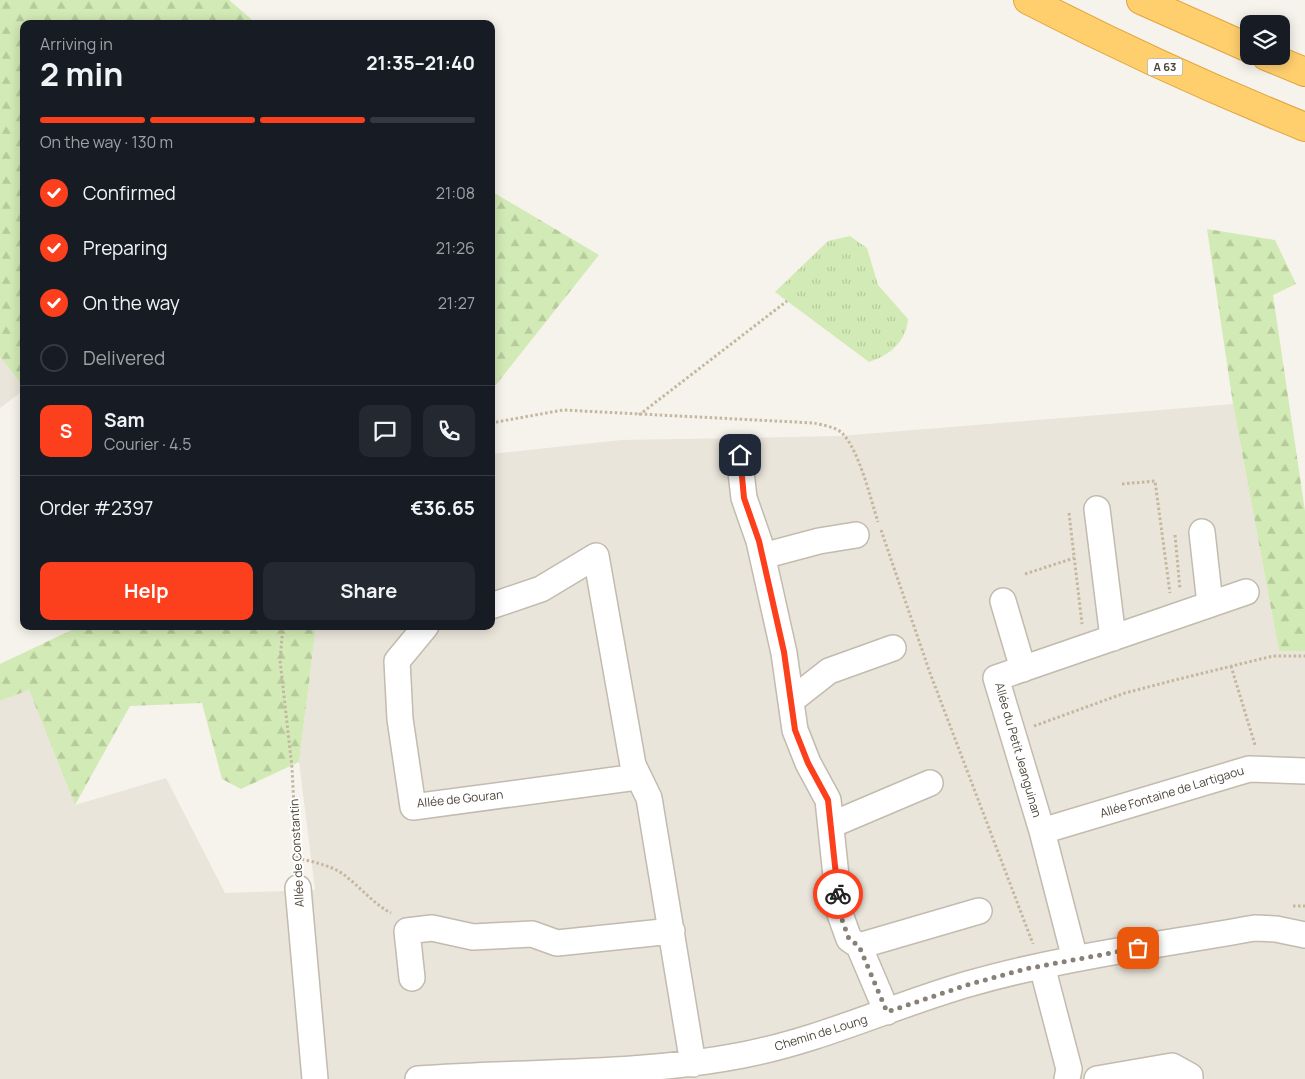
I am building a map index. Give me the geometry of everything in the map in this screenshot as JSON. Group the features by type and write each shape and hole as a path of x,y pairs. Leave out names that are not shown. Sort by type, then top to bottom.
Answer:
{"highway":[{"name":"A 63","path":"1028,0 1102,38 1231,97 1305,127"},
{"path":"1140,0 1240,44"},
{"path":"1288,65 1305,72"}],"street":[{"path":"740,455 744,498 763,556 792,700 795,730 808,763 828,800 840,914 849,939 859,946 887,1012"},
{"path":"1097,509 1113,638"},
{"path":"1202,532 1210,604"},
{"path":"763,556 818,541 856,535"},
{"path":"495,605 542,589 596,556 633,764 637,777 649,798 693,1064"},
{"name":"Allée du Petit Jeanguinan","path":"1075,959 1042,831 996,678 1246,592"},
{"path":"1002,601 1023,669"},
{"name":"Allée de Gouran","path":"423,630 397,661 400,719 413,807 637,777"},
{"path":"792,700 829,671 893,648"},
{"name":"Allée Fontaine de Lartigaou","path":"1042,831 1249,769 1305,771"},
{"path":"831,825 930,783"},
{"name":"Allée de Constantin","path":"298,888 315,1079"},
{"path":"859,946 979,911"},
{"path":"412,978 406,931 432,928 473,937 532,934 557,943 672,931"},
{"name":"Chemin de Loung","path":"418,1079 607,1072 693,1064 794,1044 967,985 1075,959 1255,928 1276,929 1305,935"},
{"path":"1042,966 1069,1069 1067,1079"},
{"path":"1097,1079 1172,1066 1190,1076 1190,1079"}],"path":[{"path":"639,416 787,300"},
{"path":"495,422 563,410 639,416 814,423 842,433 856,457 930,672 1042,966"},
{"path":"1122,484 1155,481 1173,617"},
{"path":"1069,513 1085,648"},
{"path":"1175,535 1178,568"},
{"path":"1025,574 1074,558"},
{"name":"Allée de Constantin","path":"283,630 280,660 292,768 298,888"},
{"path":"1013,735 1065,713 1125,693 1273,656 1305,656"},
{"path":"1231,666 1263,769"},
{"path":"297,858 336,869 348,877 384,909 402,918 406,931"}],"shaded area":[{"path":"0,357 20,382 20,393 0,408"},
{"path":"1233,404 1279,651 1305,651 1305,1079 0,1079 0,701 29,690 75,805 166,778 225,893 315,890 299,762 316,630 495,630 495,454 621,440 840,436"}],"green space":[{"path":"0,0 229,0 252,20 20,20 20,382 0,357"},
{"path":"495,193 599,255 495,386"},
{"path":"1207,229 1275,240 1296,284 1273,295 1305,511 1305,651 1279,651 1233,404"},
{"path":"850,236 867,248 878,285 908,319 904,334 896,346 884,356 869,362 775,292 828,241"},
{"path":"72,630 316,630 299,762 241,789 222,779 202,703 130,706 75,805 29,690 0,701 0,664"}],"way so far":[{"path":"838,894 840,914 849,939 859,946 887,1012 967,985 1025,969 1138,948"}],"route":[{"path":"740,455 744,498 759,541 784,652 795,730 808,763 828,800 838,894"}]}
